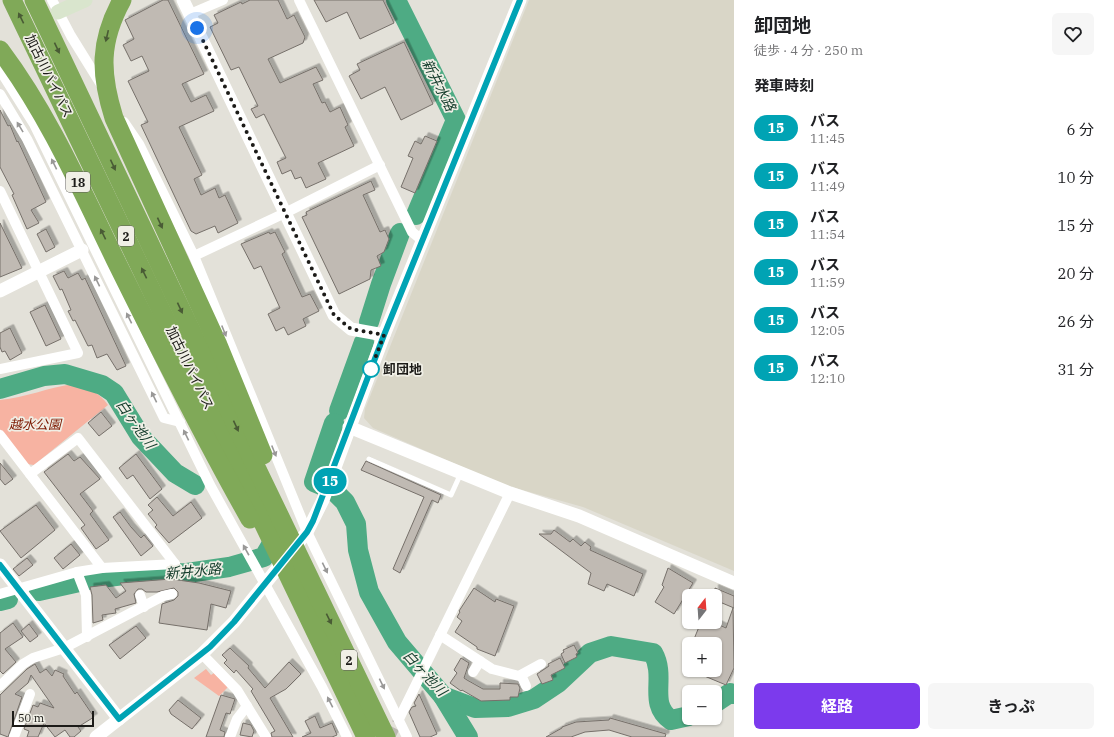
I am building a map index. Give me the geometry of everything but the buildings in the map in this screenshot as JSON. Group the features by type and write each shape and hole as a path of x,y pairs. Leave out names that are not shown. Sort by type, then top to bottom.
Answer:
{"highway":[{"name":"加古川バイパス","path":"12,0 247,469"},
{"name":"加古川バイパス","path":"34,0 247,469 301,590 321,643 366,737"},
{"path":"122,0 112,17 106,35 104,74 107,97 114,118 144,187 218,345 247,469 294,526 301,590"},
{"name":"18","path":"0,50 48,122 145,320"},
{"name":"2","path":"145,320 247,469"},
{"name":"加古川バイパス","path":"301,590 386,737"}],"main road":[{"path":"55,6 85,0"}],"street":[{"path":"183,0 334,315 351,329 384,335"},
{"path":"190,14 223,0"},
{"path":"299,0 412,232 422,240"},
{"path":"96,737 202,654 234,622 307,532 323,500 384,335 520,0"},
{"path":"55,6 71,36 138,144 194,256 307,532 407,737"},
{"path":"0,70 34,124 214,492 348,737"},
{"path":"0,94 27,139 164,418 180,422"},
{"path":"194,256 285,213 380,165"},
{"path":"0,191 78,352 53,356 0,369"},
{"path":"0,291 82,250"},
{"path":"350,427 510,494 580,516 734,583"},
{"path":"0,435 102,568"},
{"path":"0,594 77,572 102,568 175,564 78,438 30,474"},
{"path":"398,719 510,494"},
{"path":"0,565 119,719"},
{"path":"77,572 86,595 87,637"},
{"path":"0,686 23,664 33,658 64,648 163,596 172,594"},
{"path":"140,595 144,607"},
{"path":"440,635 492,669 521,675 541,664"},
{"path":"202,654 237,690 266,737"},
{"path":"473,672 480,661"},
{"path":"521,675 526,686"},
{"path":"14,737 31,694"},
{"path":"230,737 237,719 247,706"}],"lane":[{"path":"369,459 451,495 461,473"}],"shaded area":[{"path":"529,0 734,0 734,571 583,507 504,485 373,428 364,418 365,409"}],"green space":[{"name":"越水公園","path":"74,384 94,392 108,405 34,465 27,464 0,429 0,400"},
{"path":"206,669 211,675 214,673 228,687 219,696 194,678"}],"waterway":[{"name":"新井水路","path":"396,0 456,120 416,215"},
{"name":"新井水路","path":"369,322 400,233"},
{"name":"新井水路","path":"339,411 364,342"},
{"name":"白ヶ池川","path":"0,389 44,376 65,374 102,385 114,393 141,437 175,473 195,485"},
{"name":"白ヶ池川","path":"334,423 314,482 333,490 345,502 356,524 358,550 369,592 397,642 443,696 475,708 508,707 534,699 558,683 590,653 611,646 653,653 657,662 658,698 660,706 671,720 682,718"},
{"name":"新井水路","path":"39,591 93,579 131,574 187,573 229,567 264,557 281,528"},
{"name":"新井水路","path":"0,601 8,599"},
{"name":"白ヶ池川","path":"722,698 730,693 734,694"},
{"path":"443,696 468,737"}],"tunnel":[{"path":"390,737 399,719"}],"bus line":[{"name":"15","path":"0,565 119,719 202,654 234,622 307,532 323,500 384,335 520,0"}],"place":[{"name":"卸団地","path":"371,369"}],"route":[{"path":"197,28 334,315 351,329 384,335 369,374 371,369"}]}
